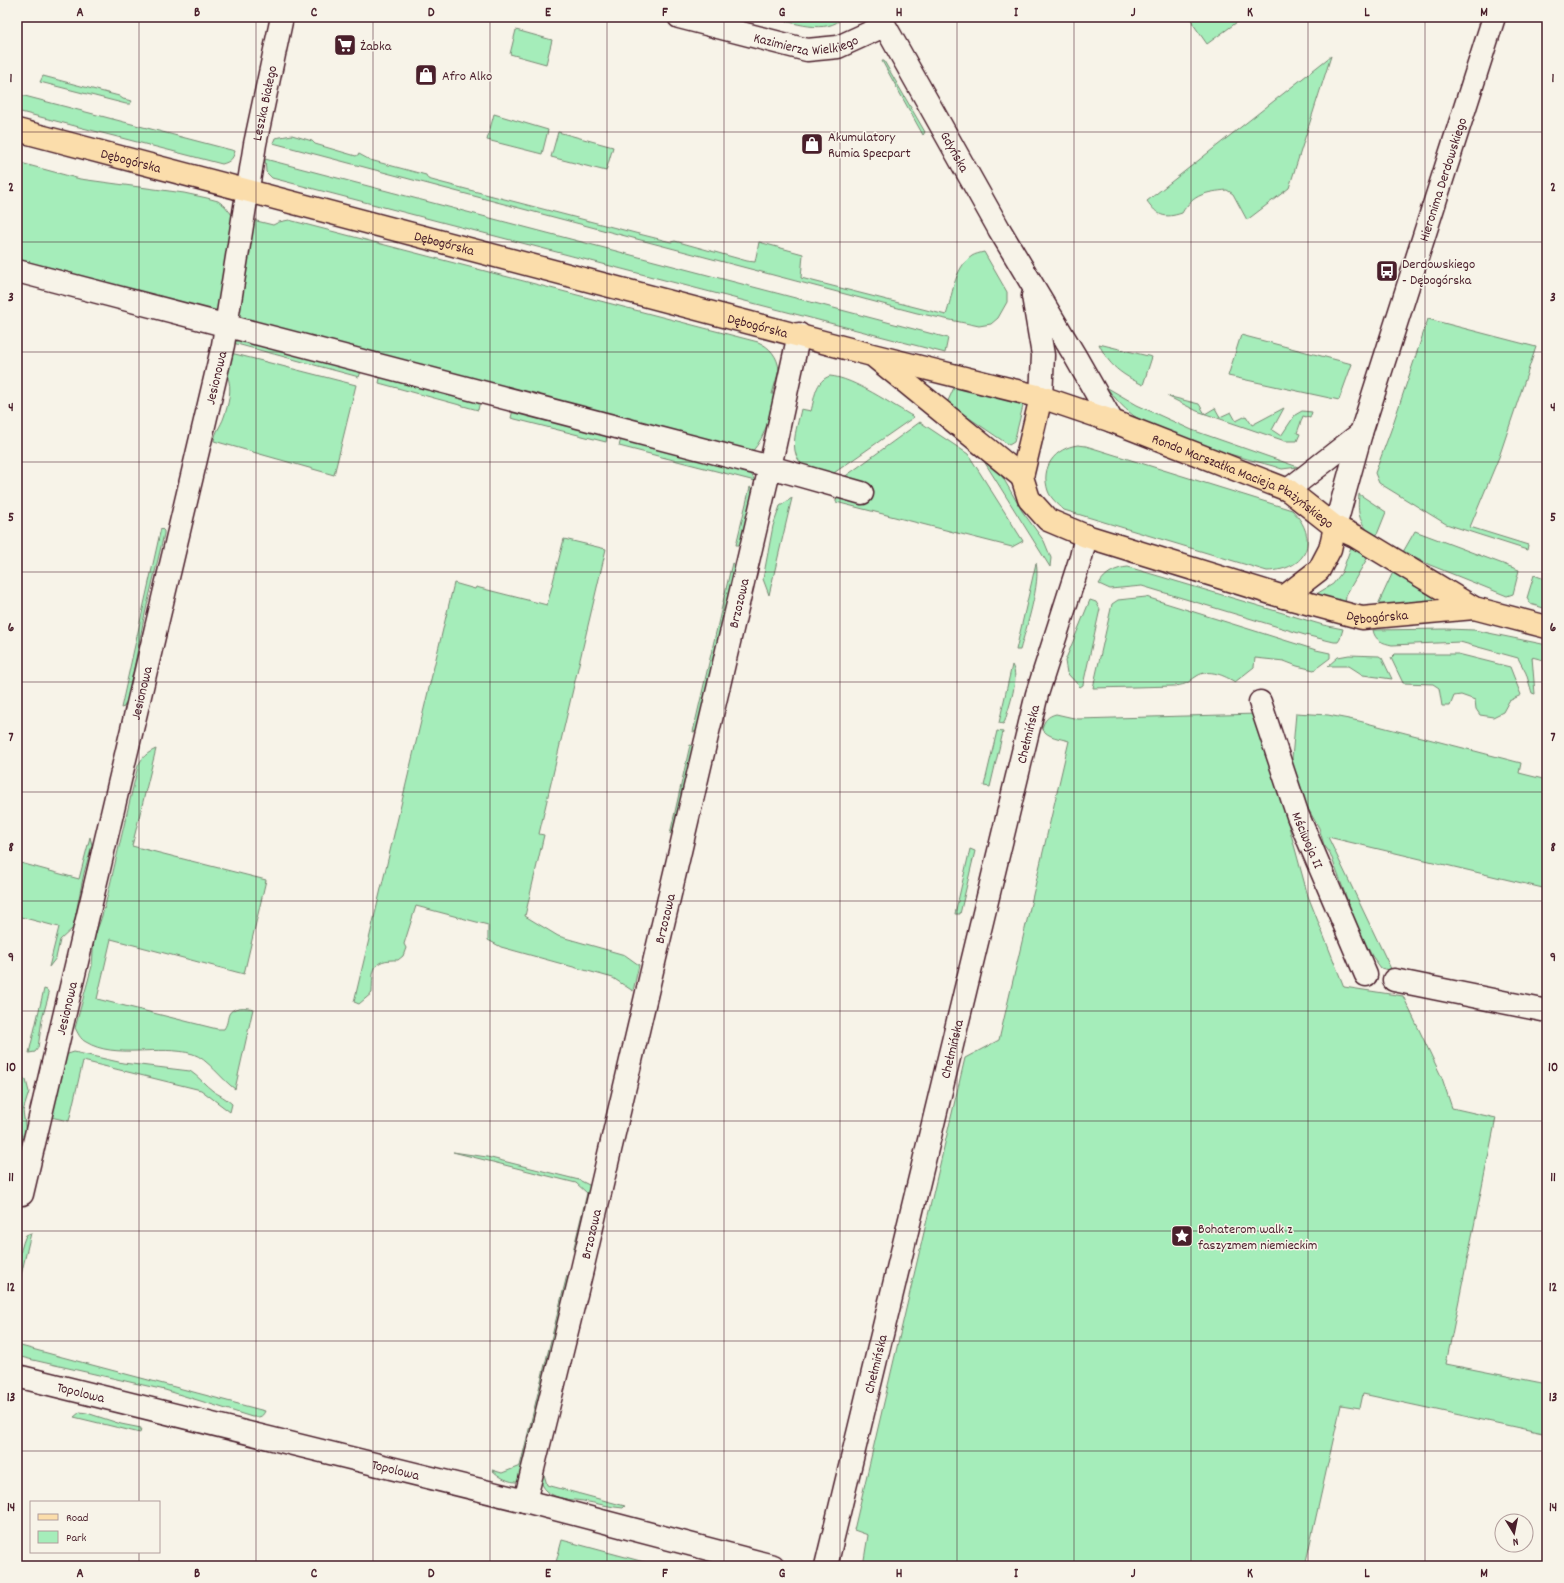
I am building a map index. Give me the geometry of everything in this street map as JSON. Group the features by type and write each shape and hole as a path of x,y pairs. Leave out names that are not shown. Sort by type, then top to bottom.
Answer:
{"main road":[{"name":"Dębogórska","path":"17,130 1041,397"},
{"name":"Dębogórska","path":"872,354 1022,477"},
{"name":"Rondo Marszałka Macieja Płażyńskiego","path":"1041,397 1112,421 1288,490 1335,527 1330,549 1319,570 1284,597"},
{"path":"1041,397 1022,477 1029,499 1048,520 1086,536 1284,597"},
{"name":"Dębogórska","path":"1335,527 1355,536 1474,608 1547,627"},
{"name":"Dębogórska","path":"1284,597 1362,618 1474,608"}],"street":[{"name":"Leszka Białego","path":"247,189 282,17"},
{"name":"Kazimierza Wielkiego","path":"679,17 808,50 838,47 882,22"},
{"name":"Hieronima Derdowskiego","path":"1335,527 1361,433 1494,17"},
{"name":"Gdyńska","path":"882,22 1032,285 1112,421"},
{"name":"Jesionowa","path":"22,1194 223,345 247,189"},
{"path":"17,271 770,467 862,493"},
{"name":"Gdyńska","path":"1032,285 1043,355 1041,397"},
{"name":"Brzozowa","path":"525,1501 582,1266 770,467 799,334"},
{"path":"1288,490 1361,433"},
{"name":"Chełmińska","path":"826,1566 1037,694 1081,557 1086,536"},
{"name":"Mściwoja II","path":"1260,702 1298,816 1366,975"},
{"path":"1394,980 1547,1011"},
{"name":"Topolowa","path":"17,1376 525,1501 773,1566"}],"green space":[{"path":"771,17 787,17 800,20 806,17 843,17 836,23 819,27 798,24"},
{"path":"1191,17 1244,17 1207,44 1193,24"},
{"path":"516,30 552,40 546,64 510,54"},
{"path":"1331,56 1289,188 1247,220 1233,194 1227,190 1201,195 1191,202 1182,213 1176,215 1162,215 1151,206 1147,201"},
{"path":"882,61 884,61 925,132 923,135"},
{"path":"43,76 119,96 123,99 132,101 130,104 126,104 40,82"},
{"path":"17,94 235,151 231,160 222,164 17,111"},
{"path":"494,114 548,130 542,154 487,140"},
{"path":"558,132 613,147 606,171 551,157"},
{"path":"292,135 312,141 315,144 356,156 359,154 370,160 426,175 428,179 435,181 671,242 675,241 747,261 755,262 759,242 803,254 801,278 946,315 954,283 961,268 972,256 984,252 1007,292 1007,302 998,318 991,324 979,326 917,313 273,143 275,138"},
{"path":"265,159 948,338 945,353 272,178 266,172"},
{"path":"17,162 80,179 184,193 207,198 218,201 225,206 232,215 273,225 289,220 758,342 773,353 779,370 772,394 774,394 767,425 761,439 752,452 17,259"},
{"path":"1428,319 1536,347 1499,457 1470,527 1528,545 1527,550 1446,524 1379,483 1375,473"},
{"path":"1241,335 1352,364 1339,400 1228,376"},
{"path":"242,339 362,369 359,377 233,343 234,340 237,341"},
{"path":"1099,344 1152,357 1143,385 1116,369 1107,358"},
{"path":"231,353 356,385 334,475 214,441 224,417 228,402 230,386 227,376"},
{"path":"381,374 480,401 478,410 379,383"},
{"path":"830,376 840,378 861,387 914,417 831,475 809,469 802,464 797,457 794,442 801,409 811,411 818,386 825,378"},
{"path":"957,381 1024,402 1014,442 1009,445 947,403"},
{"path":"1106,387 1137,405 1192,430 1298,467 1282,469 1201,446 1165,432 1134,416 1122,406"},
{"path":"1167,396 1199,404 1205,414 1197,411"},
{"path":"1215,408 1220,417 1231,412 1236,421 1246,416 1252,425 1284,408 1272,430 1281,436 1295,415 1302,411 1312,412 1310,418 1303,416 1297,433 1300,434 1297,441 1285,441 1205,414"},
{"path":"513,410 607,436 606,442 511,418"},
{"path":"920,422 968,454 1023,541 1012,547 836,502 836,499 841,498 863,501 872,498 874,491 872,486 843,478"},
{"path":"621,439 748,468 755,481 619,446"},
{"path":"1078,445 1086,446 1292,510 1301,521 1306,532 1307,542 1305,551 1300,559 1292,565 1281,569 1267,571 1064,510 1049,494 1046,474 1051,460 1056,455 1062,450"},
{"path":"977,450 990,461 1002,476 1022,511 1044,541 1051,558 1050,567"},
{"path":"750,487 755,490 742,545 736,545"},
{"path":"1359,494 1386,512 1376,537 1370,533 1360,518 1358,507"},
{"path":"792,498 769,595 763,579 773,526 780,506"},
{"path":"161,528 164,531 164,534 144,618 128,698 124,707 121,708"},
{"path":"1415,531 1519,570 1513,594 1507,596 1430,565 1403,552"},
{"path":"564,539 606,549 539,834 544,835 525,916 558,936 625,955 639,965 633,991 613,978 501,947 488,940 488,925 416,906 404,944 406,948 403,956 398,960 389,960 378,964 374,972 372,993 359,1004 354,1002 454,583 547,605"},
{"path":"1351,547 1368,557 1346,595 1345,607 1313,596 1333,584 1342,572"},
{"path":"732,563 736,566 698,731 693,732"},
{"path":"1036,563 1037,571 1035,593 1020,650 1016,650"},
{"path":"1128,567 1323,625 1343,629 1340,639 1338,642 1334,642 1305,635 1142,586 1110,589 1099,584 1104,577 1111,572"},
{"path":"1393,572 1453,601 1376,609"},
{"path":"1534,575 1547,580 1547,609 1530,604 1527,598"},
{"path":"1146,597 1316,650 1330,653 1330,658 1314,670 1284,661 1255,658 1254,667 1235,682 1222,675 1207,673 1197,676 1185,684 1175,686 1093,688 1112,604 1118,600"},
{"path":"1090,600 1096,602 1100,609 1083,685 1080,687 1067,673 1065,661"},
{"path":"1373,630 1474,630 1547,645 1547,661 1532,657 1535,694 1532,693 1526,673 1518,658 1460,642 1392,645 1378,639"},
{"path":"1395,654 1458,654 1510,667 1521,695 1509,701 1503,712 1493,717 1480,715 1476,709 1475,700 1461,695 1454,696 1450,706 1442,706 1439,688 1433,684 1403,683 1391,658"},
{"path":"1349,655 1379,656 1382,658 1392,679 1363,675 1349,666 1328,666 1338,657"},
{"path":"1012,665 1015,677 1013,692 1003,724 999,723"},
{"path":"1296,713 1328,715 1359,721 1521,763 1519,773 1547,780 1547,889 1328,837 1392,971 1381,968 1372,956 1358,929 1330,853 1324,845 1319,828 1303,800 1291,770"},
{"path":"1056,714 1078,719 1258,714 1308,896 1344,987 1403,996 1442,1078 1452,1108 1496,1118 1446,1364 1547,1384 1547,1434 1363,1394 1360,1408 1341,1405 1305,1566 863,1566 868,1535 854,1530 965,1058 999,1040 1069,741 1051,736 1042,729 1047,719"},
{"path":"997,731 1003,732 990,787 984,786"},
{"path":"690,745 694,746 674,831 670,834"},
{"path":"156,749 132,846 266,880 244,974 111,939 97,999 217,1029 224,1029 231,1011 237,1008 253,1009 235,1089 209,1064 193,1054 166,1050 110,1050 86,1042 79,1036 75,1028 92,966 94,937 105,906 138,766 145,756"},
{"path":"90,837 92,845 84,873 73,928 60,940 56,958 49,967 59,927 17,916 17,862 79,879"},
{"path":"970,849 975,851 960,914 955,914"},
{"path":"44,989 47,990 49,994 42,1019 38,1048 35,1052 29,1053"},
{"path":"74,1052 123,1063 190,1071 213,1091 232,1104 230,1112 201,1090 83,1061 69,1121 50,1117 65,1055"},
{"path":"23,1078 26,1080 29,1092 23,1111 27,1139 17,1171 17,1155 22,1135 17,1133 17,1103"},
{"path":"453,1152 487,1157 579,1180 589,1185 591,1190 577,1245 573,1251 587,1193 576,1183"},
{"path":"31,1233 17,1292 21,1249 26,1235"},
{"path":"567,1275 567,1287 519,1482 512,1482 501,1477 492,1470 502,1473 520,1466"},
{"path":"17,1345 265,1411 261,1416 252,1417 165,1390 17,1356"},
{"path":"80,1412 121,1424 141,1428 140,1433 74,1417"},
{"path":"542,1467 547,1485 625,1506 623,1508 564,1499 555,1496 547,1491 543,1486 539,1468"},
{"path":"562,1540 659,1566 555,1566"}],"place":[{"name":"Żabka","path":"345,45"},
{"name":"Afro Alko","path":"426,75"},
{"name":"Akumulatory Rumia Specpart","path":"812,144"},
{"name":"Derdowskiego - Dębogórska","path":"1387,271"},
{"name":"Bohaterom walk z faszyzmem niemieckim","path":"1182,1236"}]}
